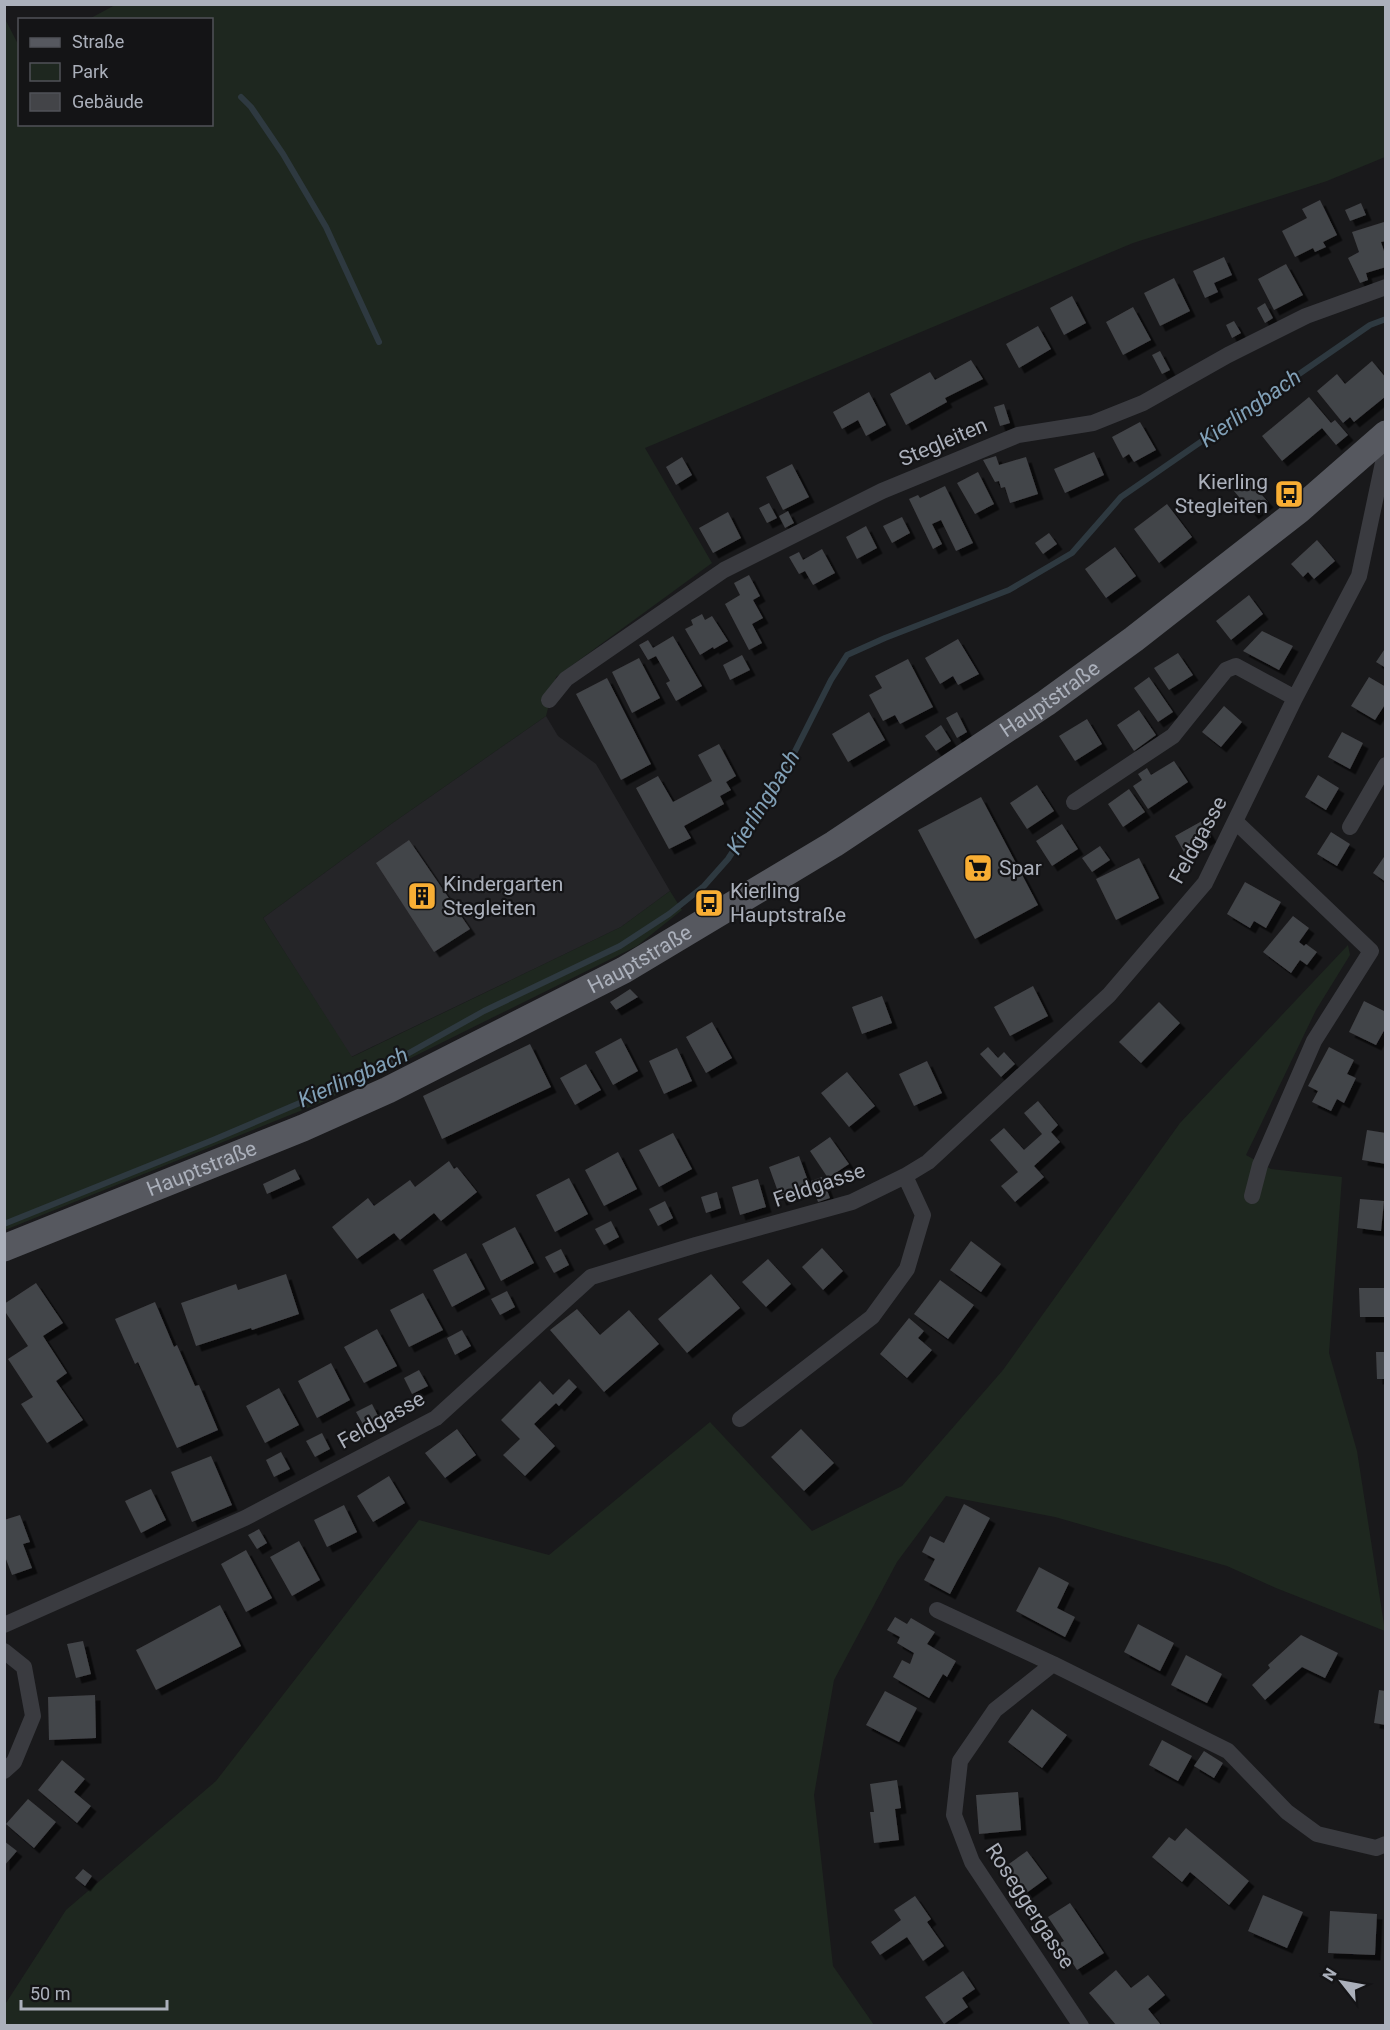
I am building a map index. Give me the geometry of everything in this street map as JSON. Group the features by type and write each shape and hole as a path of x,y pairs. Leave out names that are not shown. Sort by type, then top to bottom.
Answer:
{"main road":[{"name":"Hauptstraße","path":"4,1248 303,1128 388,1090 624,970 834,844 1046,703 1134,639 1382,449"}],"street":[{"name":"Stegleiten","path":"549,700 566,679 724,570 882,491 1018,435 1093,423 1133,407 1306,316 1386,287"},
{"name":"Feldgasse","path":"4,1625 245,1518 436,1418 591,1277 852,1202 928,1162 1109,995 1204,883 1295,698 1359,576 1382,449"},
{"path":"1074,802 1173,736 1226,670 1236,666 1295,698"},
{"path":"1350,827 1386,765"},
{"path":"1236,822 1371,951 1314,1041 1260,1165 1252,1196"},
{"path":"740,1419 873,1317 907,1269 923,1215 905,1176"},
{"path":"937,1610 1228,1750 1287,1812 1317,1834 1376,1848 1386,1844"},
{"path":"4,1651 24,1667 33,1716 14,1762 4,1770"},
{"name":"Roseggergasse","path":"1053,1664 994,1710 960,1761 954,1815 972,1862 1081,2025"}],"shaded area":[{"path":"546,716 558,736 596,764 670,891 621,927 351,1057 263,918 391,824"}],"green space":[{"path":"117,4 1385,5 1385,157 1327,181 1133,243 645,448 712,563 556,677 546,716 391,824 263,918 352,1057 621,927 670,891 682,910 637,946 320,1103 5,1230 4,17 18,44 18,126 213,126 213,18 91,18"},
{"path":"1348,945 1350,955 1316,1010 1246,1155 1271,1169 1342,1177 1329,1353 1357,1451 1385,1631 1227,1566 1055,1517 946,1496 897,1562 834,1680 814,1795 833,1966 874,2025 5,2026 4,2006 66,1910 216,1781 419,1520 549,1555 710,1422 812,1531 902,1486 1003,1370 1180,1123"}],"building":[{"path":"1320,200 1337,235 1323,242 1326,247 1315,252 1313,248 1295,257 1282,231 1307,218 1302,209"},
{"path":"1361,203 1366,215 1350,221 1345,210"},
{"path":"1384,222 1386,241 1381,242 1386,257 1386,267 1366,273 1368,280 1360,283 1348,258 1359,252 1352,232"},
{"path":"1224,257 1232,275 1214,283 1218,292 1205,298 1193,271"},
{"path":"1286,264 1303,295 1274,310 1258,279"},
{"path":"1174,278 1190,311 1160,326 1144,293"},
{"path":"1072,296 1086,323 1064,335 1050,308"},
{"path":"1265,303 1273,318 1265,323 1257,308"},
{"path":"1133,307 1151,340 1123,355 1106,322"},
{"path":"1234,321 1241,333 1232,338 1226,325"},
{"path":"1038,326 1051,349 1019,368 1006,344"},
{"path":"1160,351 1170,370 1162,374 1152,355"},
{"path":"971,360 983,379 945,398 947,402 906,425 890,394 930,372 935,380"},
{"path":"1372,361 1386,378 1386,396 1354,422 1350,417 1343,423 1317,391 1337,374 1345,384"},
{"path":"869,392 886,425 866,436 858,420 842,429 833,412"},
{"path":"1309,397 1331,423 1335,420 1348,435 1336,445 1322,428 1282,461 1262,436"},
{"path":"1004,404 1010,423 1000,426 994,407"},
{"path":"1140,422 1156,450 1134,462 1129,454 1123,458 1112,437"},
{"path":"1094,452 1104,475 1065,493 1054,469"},
{"path":"996,456 999,465 1026,457 1038,494 1010,503 1005,487 1001,488 999,481 995,482 983,460"},
{"path":"682,457 692,475 676,485 666,467"},
{"path":"792,464 809,497 783,510 766,477"},
{"path":"978,472 994,504 975,514 957,483"},
{"path":"1248,479 1268,502 1253,514 1234,491"},
{"path":"945,486 973,543 956,551 941,520 932,524 942,544 933,549 909,499 918,495 920,498"},
{"path":"769,503 777,518 767,523 759,508"},
{"path":"1167,504 1192,537 1159,563 1134,529"},
{"path":"788,511 794,523 785,528 779,516"},
{"path":"728,512 741,538 713,553 699,528"},
{"path":"902,517 910,533 892,543 883,526"},
{"path":"866,526 877,548 857,559 846,537"},
{"path":"1049,533 1057,544 1043,554 1035,543"},
{"path":"1317,540 1335,561 1314,579 1308,572 1303,577 1291,564"},
{"path":"1115,547 1136,576 1106,598 1085,569"},
{"path":"822,549 835,573 813,585 805,571 799,574 789,557 799,552 803,560"},
{"path":"749,575 760,596 753,600 763,618 752,624 762,643 749,650 725,604 740,595 734,583"},
{"path":"1249,595 1263,614 1231,640 1216,621"},
{"path":"702,614 705,620 712,616 728,641 700,655 685,629 693,625 691,620"},
{"path":"1262,631 1293,646 1279,670 1243,651"},
{"path":"673,636 702,686 676,701 666,683 670,681 656,656 648,660 639,645 648,640 653,648"},
{"path":"958,639 979,674 958,685 953,676 940,684 925,658"},
{"path":"1386,647 1386,668 1376,662"},
{"path":"1178,653 1193,675 1169,690 1154,668"},
{"path":"742,655 750,670 730,680 723,665"},
{"path":"639,658 660,698 632,713 612,672"},
{"path":"908,659 933,707 900,724 895,715 883,721 869,695 882,688 875,676"},
{"path":"1149,677 1173,712 1158,722 1134,688"},
{"path":"1369,677 1386,687 1386,703 1375,720 1351,706"},
{"path":"607,678 651,764 621,780 576,694"},
{"path":"1224,706 1242,722 1221,747 1202,732"},
{"path":"1139,710 1156,735 1134,751 1117,725"},
{"path":"869,712 885,740 848,762 832,734"},
{"path":"957,712 967,732 957,738 946,718"},
{"path":"1087,719 1102,744 1075,761 1059,736"},
{"path":"941,725 951,741 936,751 925,736"},
{"path":"1342,732 1363,743 1350,769 1328,757"},
{"path":"719,744 736,776 726,782 731,790 720,796 724,804 684,826 691,838 669,849 636,788 658,776 673,802 712,781 698,755"},
{"path":"1174,761 1188,782 1148,809 1133,786 1142,780 1138,774 1147,768 1151,775"},
{"path":"1318,775 1339,788 1326,810 1305,797"},
{"path":"1037,785 1054,811 1027,829 1010,803"},
{"path":"1129,789 1145,812 1123,827 1108,804"},
{"name":"Spar","path":"981,797 1038,905 975,939 918,830"},
{"path":"1202,821 1211,837 1184,852 1175,836"},
{"path":"1062,824 1078,849 1052,866 1036,841"},
{"path":"1331,832 1350,844 1337,866 1317,854"},
{"name":"Kindergarten Stegleiten","path":"409,840 470,929 434,952 376,863"},
{"path":"1100,846 1110,860 1092,872 1082,858"},
{"path":"1386,854 1386,882 1373,873"},
{"path":"1139,858 1159,898 1116,920 1096,879"},
{"path":"1245,882 1281,902 1266,928 1254,921 1250,928 1227,914"},
{"path":"1293,916 1309,928 1299,942 1317,952 1307,965 1300,960 1291,973 1263,952"},
{"path":"1033,986 1048,1016 1010,1036 994,1007"},
{"path":"630,989 638,997 616,1010 610,1002"},
{"path":"882,996 892,1023 862,1034 852,1007"},
{"path":"1364,1001 1386,1012 1386,1027 1376,1045 1349,1032"},
{"path":"1159,1002 1180,1023 1141,1063 1119,1042"},
{"path":"712,1022 732,1058 706,1073 686,1037"},
{"path":"621,1038 638,1071 613,1085 595,1052"},
{"path":"530,1044 551,1087 442,1139 423,1096"},
{"path":"988,1047 998,1058 1004,1052 1015,1064 1001,1077 980,1054"},
{"path":"1329,1047 1354,1060 1347,1074 1356,1078 1344,1103 1337,1099 1331,1111 1312,1102 1318,1091 1308,1086"},
{"path":"677,1048 692,1081 664,1094 649,1061"},
{"path":"927,1061 942,1093 914,1106 899,1074"},
{"path":"586,1064 601,1090 575,1105 560,1078"},
{"path":"847,1072 875,1106 849,1127 821,1093"},
{"path":"1038,1101 1058,1125 1051,1132 1060,1142 1034,1166 1044,1177 1015,1202 1001,1186 1018,1172 990,1140 1004,1128 1024,1150 1042,1134 1024,1113"},
{"path":"1367,1130 1386,1133 1386,1164 1362,1160"},
{"path":"673,1133 692,1169 659,1187 639,1150"},
{"path":"830,1137 849,1164 828,1178 810,1151"},
{"path":"618,1152 637,1189 604,1206 585,1170"},
{"path":"799,1156 811,1189 781,1200 769,1167"},
{"path":"449,1161 454,1169 457,1167 477,1192 441,1221 434,1213 400,1240 394,1233 357,1259 332,1227 368,1198 374,1206 410,1180 415,1187"},
{"path":"295,1169 300,1179 267,1194 263,1184"},
{"path":"822,1177 830,1198 818,1202 811,1181"},
{"path":"569,1178 588,1214 555,1232 536,1195"},
{"path":"758,1179 766,1207 740,1215 732,1187"},
{"path":"717,1192 721,1208 706,1213 701,1197"},
{"path":"1360,1199 1384,1201 1381,1231 1357,1228"},
{"path":"665,1201 673,1218 658,1226 649,1209"},
{"path":"611,1221 619,1237 604,1245 595,1229"},
{"path":"515,1227 534,1263 501,1281 482,1244"},
{"path":"971,1241 1001,1264 981,1292 950,1270"},
{"path":"822,1248 843,1271 823,1290 802,1267"},
{"path":"561,1249 569,1265 554,1273 545,1257"},
{"path":"466,1253 485,1289 452,1307 433,1270"},
{"path":"768,1259 791,1284 766,1307 742,1282"},
{"path":"286,1274 299,1314 196,1346 181,1303 236,1284 238,1290"},
{"path":"711,1274 740,1308 687,1353 658,1319"},
{"path":"940,1280 974,1305 948,1339 914,1314"},
{"path":"36,1283 63,1323 43,1336 67,1373 56,1381 83,1420 47,1443 21,1404 33,1397 8,1359 28,1346 4,1310 4,1304"},
{"path":"1359,1288 1386,1288 1386,1317 1360,1317"},
{"path":"507,1291 515,1307 500,1315 491,1299"},
{"path":"423,1293 443,1330 409,1347 390,1310"},
{"path":"155,1302 174,1347 177,1345 195,1386 199,1385 218,1430 177,1448 138,1362 135,1364 115,1319"},
{"path":"577,1309 600,1335 629,1310 659,1344 604,1392 550,1330"},
{"path":"909,1318 924,1331 918,1338 932,1350 907,1378 880,1354"},
{"path":"377,1329 397,1366 364,1383 344,1347"},
{"path":"462,1330 471,1346 455,1355 447,1338"},
{"path":"1376,1352 1386,1352 1386,1379 1377,1379"},
{"path":"331,1363 350,1400 317,1418 298,1381"},
{"path":"419,1370 428,1386 412,1394 404,1378"},
{"path":"569,1379 577,1387 559,1406 556,1403 534,1424 555,1446 525,1476 503,1455 520,1439 501,1420 540,1381 553,1395"},
{"path":"279,1388 299,1425 265,1443 246,1406"},
{"path":"372,1404 380,1420 365,1428 356,1412"},
{"path":"457,1429 476,1455 445,1478 425,1453"},
{"path":"801,1429 834,1463 804,1491 771,1457"},
{"path":"322,1433 330,1449 315,1457 306,1441"},
{"path":"281,1452 290,1469 274,1477 266,1460"},
{"path":"211,1456 232,1505 192,1522 171,1472"},
{"path":"389,1476 405,1503 373,1522 357,1496"},
{"path":"151,1489 166,1520 141,1533 125,1501"},
{"path":"964,1504 990,1518 950,1594 924,1580 935,1559 922,1552 930,1536 944,1543"},
{"path":"344,1505 357,1532 327,1547 314,1520"},
{"path":"20,1515 30,1542 23,1544 32,1568 12,1575 4,1554 4,1520"},
{"path":"259,1529 267,1543 257,1549 248,1535"},
{"path":"299,1541 320,1580 292,1596 270,1557"},
{"path":"246,1550 272,1598 246,1612 221,1564"},
{"path":"1039,1567 1069,1583 1057,1608 1075,1617 1065,1637 1016,1611"},
{"path":"220,1605 241,1646 156,1690 136,1650"},
{"path":"895,1617 907,1624 911,1618 935,1632 927,1644 956,1661 947,1677 943,1674 929,1698 893,1677 902,1660 910,1664 914,1653 897,1643 900,1637 887,1630"},
{"path":"1138,1624 1174,1643 1160,1671 1124,1652"},
{"path":"1301,1635 1338,1653 1325,1678 1302,1667 1265,1700 1252,1685 1270,1668 1268,1665"},
{"path":"83,1641 91,1674 76,1678 67,1644"},
{"path":"1186,1655 1222,1674 1207,1703 1171,1685"},
{"path":"1379,1690 1386,1691 1386,1725 1374,1723"},
{"path":"885,1691 917,1708 899,1742 866,1725"},
{"path":"95,1695 96,1738 49,1740 48,1697"},
{"path":"1032,1709 1067,1735 1042,1768 1008,1742"},
{"path":"1162,1740 1192,1756 1178,1781 1149,1765"},
{"path":"1204,1751 1223,1763 1214,1778 1194,1766"},
{"path":"62,1760 85,1779 74,1792 91,1806 77,1823 38,1790"},
{"path":"897,1780 901,1808 895,1809 899,1840 874,1843 870,1812 874,1812 870,1784"},
{"path":"1018,1792 1021,1830 979,1834 976,1795"},
{"path":"28,1799 56,1822 34,1848 6,1824"},
{"path":"1186,1828 1249,1881 1229,1905 1190,1872 1182,1882 1152,1857 1169,1837 1175,1841"},
{"path":"4,1841 17,1851 4,1866"},
{"path":"1027,1851 1047,1878 1025,1894 1006,1866"},
{"path":"83,1869 92,1876 85,1886 75,1878"},
{"path":"1263,1895 1303,1912 1287,1948 1248,1931"},
{"path":"915,1896 931,1919 927,1922 944,1946 923,1961 907,1937 880,1955 871,1942 901,1920 894,1910"},
{"path":"1070,1903 1104,1953 1077,1970 1060,1943 1064,1941 1048,1917"},
{"path":"1330,1911 1377,1914 1375,1955 1328,1953"},
{"path":"1116,1970 1131,1988 1148,1975 1165,1995 1148,2009 1161,2025 1116,2025 1089,1993"},
{"path":"963,1971 975,1989 962,1998 968,2007 944,2024 925,1997"}],"waterway":[{"path":"241,97 251,107 283,154 326,227 379,342"},
{"name":"Kierlingbach","path":"4,1224 213,1140 384,1067 484,1011 620,946 669,914 704,886 728,859 785,771 831,680 847,655 1009,590 1072,553 1121,497 1370,325 1386,319"}],"place":[{"name":"Kierling Stegleiten","path":"1289,494"},
{"name":"Spar","path":"978,868"},
{"name":"Kindergarten Stegleiten","path":"422,896"},
{"name":"Kierling Hauptstraße","path":"709,903"}]}
